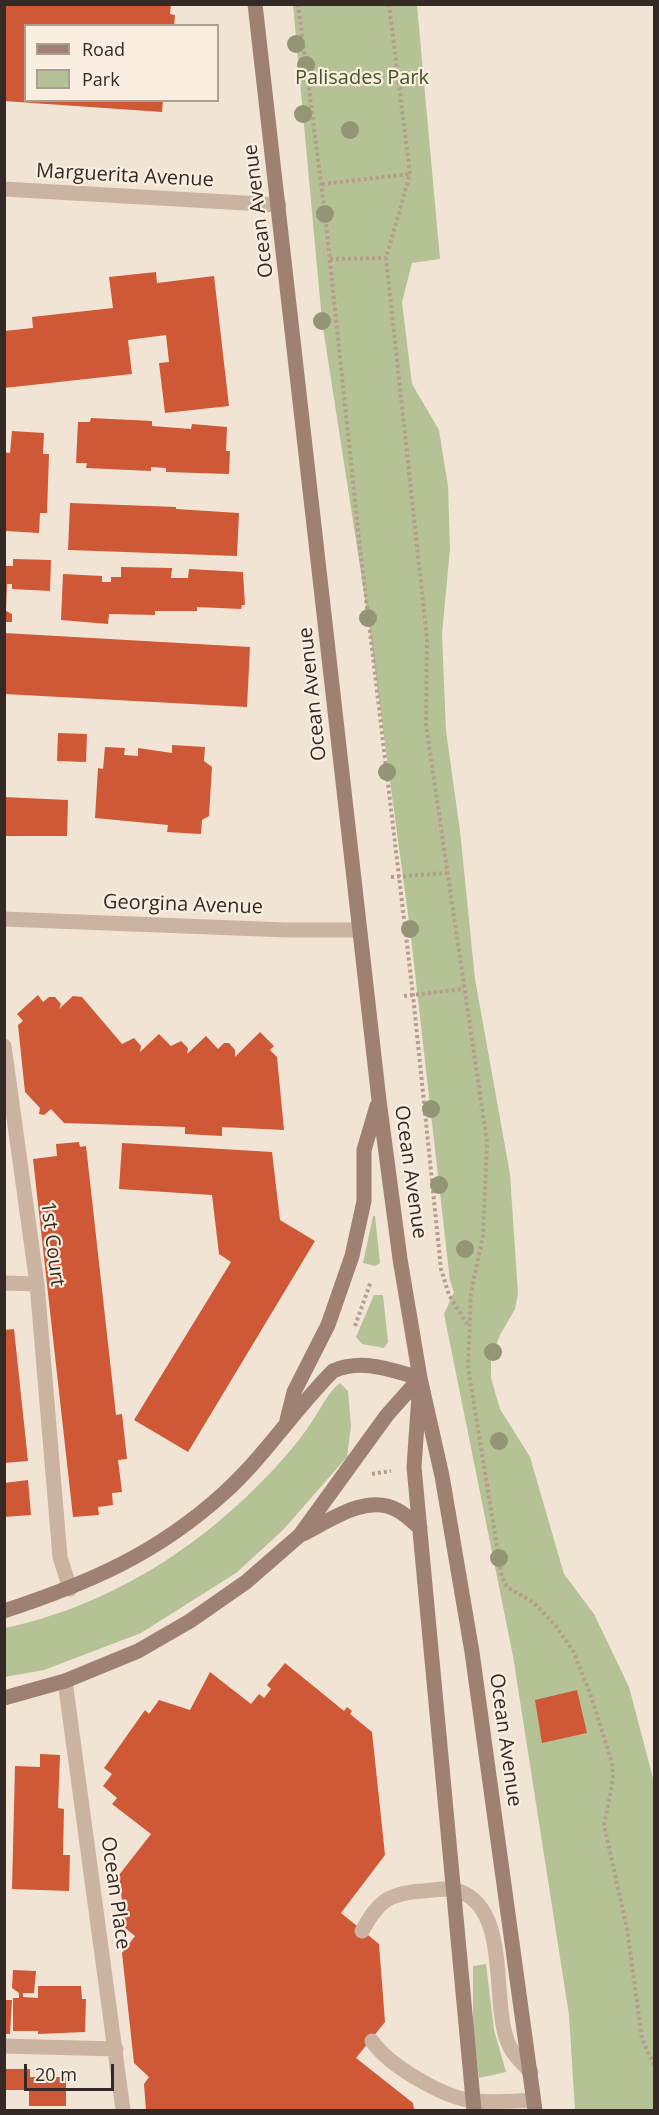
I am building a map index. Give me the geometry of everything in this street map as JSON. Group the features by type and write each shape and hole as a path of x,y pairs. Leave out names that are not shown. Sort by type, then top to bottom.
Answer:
{"main road":[{"name":"Ocean Avenue","path":"255,4 379,1100 420,1378 439,1463 472,1652 534,2105"},
{"path":"286,1422 294,1392 327,1325 352,1256 363,1201 364,1150 379,1100"},
{"path":"4,1611 70,1589 125,1564 179,1529 224,1493 333,1371 348,1364 371,1364 420,1378 387,1416 300,1535 246,1581 190,1621 138,1651 65,1681 4,1698"},
{"name":"Ocean Avenue","path":"420,1378 414,1467 451,1889 473,2106"},
{"path":"300,1535 356,1508 376,1505 396,1509 420,1528"}],"street":[{"name":"Marguerita Avenue","path":"4,189 279,205"},
{"name":"Georgina Avenue","path":"4,919 286,930 359,930"},
{"name":"1st Court","path":"4,1046 37,1284 60,1557 70,1589"},
{"path":"4,1282 37,1284"},
{"name":"Ocean Place","path":"65,1681 123,2110"},
{"path":"362,1931 371,1916 387,1898 405,1892 451,1889 462,1892 473,1900 493,1931 504,2030 510,2047 531,2072"},
{"path":"372,2041 381,2054 396,2065 473,2106 534,2105"},
{"path":"4,2046 116,2049"}],"path":[{"path":"298,4 322,184 358,527 413,995 441,1269 449,1295 468,1324"},
{"path":"389,4 410,174 386,258 427,639 426,725 486,1142 483,1236 468,1324 468,1367 502,1578 507,1587 534,1603 555,1625 573,1651 590,1693 612,1763 613,1779 606,1803 604,1825 627,1929 642,2039 654,2065"},
{"path":"322,184 410,174"},
{"path":"330,259 386,258"},
{"path":"391,878 447,873"},
{"path":"404,996 463,989"},
{"path":"360,1277 371,1281 377,1280"},
{"path":"351,1335 371,1281"},
{"path":"370,1474 401,1469"}],"green space":[{"name":"Palisades Park","path":"293,5 417,5 440,259 412,263 402,302 412,384 439,430 448,486 450,549 442,634 446,731 460,831 475,979 510,1174 518,1294 515,1309 500,1335 491,1359 491,1378 500,1409 530,1457 564,1574 594,1614 629,1687 654,1782 654,2110 575,2110 569,2015 513,1656 444,1314 454,1292 450,1281 410,929 368,618 322,321"},
{"path":"373,1216 375,1216 380,1263 375,1266 363,1263"},
{"path":"374,1295 383,1295 388,1342 384,1348 362,1344 356,1337"},
{"path":"340,1383 348,1391 351,1426 347,1457 283,1530 236,1573 141,1633 44,1670 5,1677 5,1628 45,1618 84,1604 157,1566 191,1543 254,1490 282,1460"},
{"path":"486,1964 494,2030 506,2072 479,2078 473,2029 473,1966"}],"building":[{"path":"4,4 171,4 170,14 175,15 174,24 24,24 24,102 163,102 162,112 4,101"},
{"path":"156,272 157,283 214,276 229,406 165,413 159,363 169,362 166,335 128,340 132,374 4,388 4,331 33,328 32,317 113,308 109,277"},
{"path":"91,418 152,421 152,426 191,429 192,424 227,427 226,451 230,451 229,474 166,472 166,468 151,467 151,471 86,468 87,463 76,463 78,422 90,422"},
{"path":"12,431 44,433 43,454 49,454 47,513 40,513 39,533 6,531 4,452 10,453"},
{"path":"70,503 176,507 176,509 239,513 237,556 68,550"},
{"path":"13,559 51,560 50,591 12,589 12,584 7,584 6,611 12,614 12,622 4,622 4,566 13,566"},
{"path":"121,567 172,568 171,578 188,578 189,569 243,572 245,605 242,605 241,609 197,607 197,611 155,611 155,615 109,614 108,624 61,620 63,574 102,576 102,582 111,582 111,577 121,577"},
{"path":"4,633 250,647 247,707 4,694"},
{"path":"58,733 87,734 86,762 57,761"},
{"path":"172,745 205,747 204,761 212,767 209,816 202,820 201,834 167,832 168,825 95,818 98,768 103,769 105,747 125,748 124,755 138,756 138,748 172,753"},
{"path":"4,797 68,800 67,836 4,836"},
{"path":"38,995 43,1002 49,997 55,997 61,1004 59,1009 73,996 82,997 122,1044 134,1038 141,1046 140,1052 159,1034 171,1046 181,1041 188,1048 187,1054 206,1036 218,1049 224,1043 229,1043 235,1050 235,1057 260,1032 274,1046 270,1050 277,1057 284,1130 222,1127 222,1136 185,1134 185,1127 64,1123 51,1109 44,1115 39,1114 40,1108 25,1092 18,1025 23,1021 17,1014"},
{"path":"79,1142 80,1147 86,1146 116,1415 122,1414 127,1459 118,1460 122,1492 112,1493 113,1505 98,1507 99,1515 73,1517 33,1159 57,1156 56,1144"},
{"path":"122,1143 272,1152 280,1220 315,1241 188,1452 134,1420 231,1262 219,1254 212,1195 119,1189"},
{"path":"14,1329 28,1461 4,1463 4,1330"},
{"path":"28,1480 31,1515 4,1517 4,1483"},
{"path":"285,1663 344,1711 347,1707 352,1711 350,1714 372,1732 385,1855 341,1913 379,1944 385,2022 356,2058 413,2103 414,2110 146,2110 144,2084 149,2077 134,2063 122,1953 135,1936 125,1928 119,1875 151,1834 112,1804 117,1798 103,1786 112,1774 104,1768 145,1710 149,1714 159,1700 190,1710 210,1672 251,1704 259,1694 264,1698 271,1689 267,1685"},
{"path":"577,1690 587,1733 542,1743 535,1700"},
{"path":"40,1754 60,1755 58,1808 64,1809 63,1855 70,1855 69,1891 12,1889 15,1766 40,1767"},
{"path":"13,1970 36,1971 34,1993 23,1993 23,1997 38,1998 38,1986 81,1986 82,1999 86,1999 85,2032 38,2034 38,2031 13,2031 13,1998 19,1998 19,1993 12,1988"},
{"path":"4,2000 12,2000 10,2034 4,2034"},
{"path":"4,2069 30,2069 30,2077 66,2077 66,2106 29,2106 29,2090 4,2090"}]}
